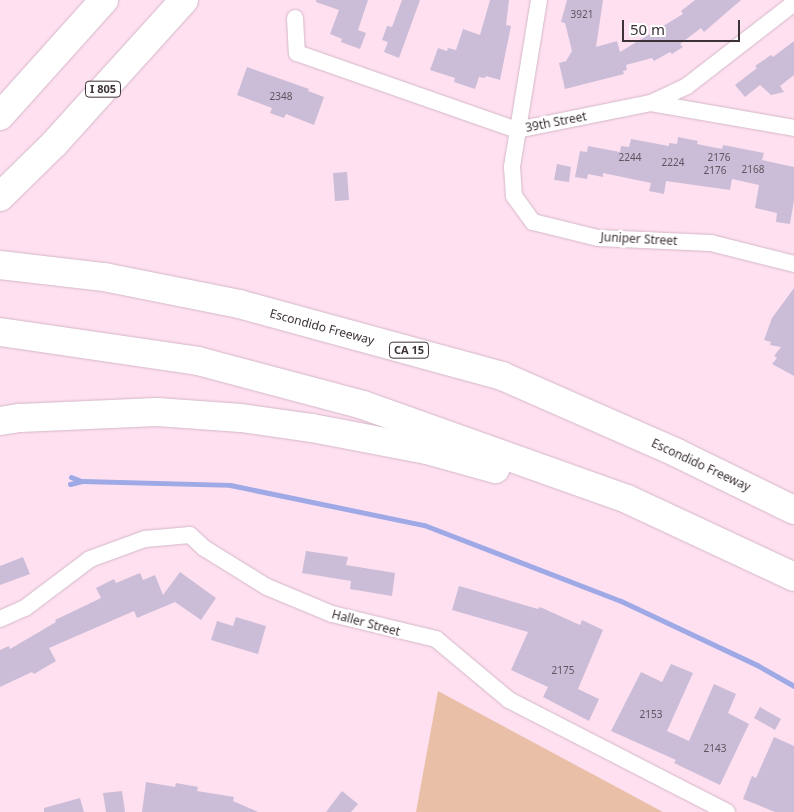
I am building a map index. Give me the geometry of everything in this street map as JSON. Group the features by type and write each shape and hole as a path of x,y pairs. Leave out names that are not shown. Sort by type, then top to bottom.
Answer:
{"highway":[{"path":"0,116 104,0"},
{"name":"I 805","path":"0,198 54,144 184,0"},
{"name":"Escondido Freeway","path":"0,265 104,277 238,304 502,376 677,453 794,510"},
{"path":"0,332 198,361 363,405 627,500 794,577"},
{"path":"0,421 157,412 241,418 312,428 427,450 516,475 685,544 794,592"}],"street":[{"name":"Juniper Street","path":"539,0 512,167 514,196 533,222 598,238 711,243 794,264"},
{"path":"651,103 687,86 794,3"},
{"name":"39th Street","path":"295,18 297,53 517,130 651,103 794,128"},
{"name":"Haller Street","path":"0,619 25,608 90,559 145,539 190,535 204,548 267,587 332,614 436,640 508,700 726,812"}],"shaded area":[{"path":"438,691 663,812 416,812"}],"building":[{"path":"316,0 368,0 358,30 366,33 360,49 341,42 342,39 330,34 339,10 316,2"},
{"path":"402,0 420,0 399,58 384,52 388,42 382,40 387,26 392,27"},
{"path":"490,0 509,0 506,25 511,26 500,80 486,76 485,78 479,77 475,89 454,82 455,78 430,70 438,48 447,51 448,48 456,50 463,29 480,35"},
{"path":"567,0 603,0 596,47 617,41 620,52 683,14 681,11 695,0 741,0 704,32 701,28 680,44 683,47 672,54 670,52 654,61 652,58 626,65 627,70 623,71 624,74 565,89 559,63 566,61 572,51 565,23 561,22"},
{"path":"794,41 794,75 780,86 784,92 771,95 760,85 745,97 735,85 757,68 755,66 771,55 773,57"},
{"path":"247,67 309,89 308,91 324,97 314,125 286,114 284,118 270,113 272,108 237,95"},
{"path":"678,137 698,141 697,144 722,149 723,145 764,153 762,160 794,167 794,200 790,224 776,222 777,213 755,208 759,185 732,179 730,190 666,181 664,194 649,191 651,183 603,173 603,177 588,174 587,179 575,177 580,151 587,152 588,146 620,152 621,146 629,147 631,139 669,146 669,143 677,144"},
{"path":"557,164 571,167 569,182 554,180"},
{"path":"347,172 349,200 335,201 333,173"},
{"path":"794,288 794,376 772,364 777,358 774,356 781,347 770,345 771,342 764,340 772,318"},
{"path":"306,551 348,557 346,565 395,573 392,596 350,589 351,581 302,573"},
{"path":"23,557 30,574 0,585 0,566"},
{"path":"180,572 216,598 201,620 175,602 137,618 134,611 49,648 56,661 34,674 32,672 0,687 0,650 9,646 10,649 56,622 55,620 101,598 96,588 114,579 116,583 140,573 143,580 155,575 163,595"},
{"path":"459,586 538,609 540,607 580,625 582,620 603,630 578,689 599,699 589,721 543,697 548,687 511,670 528,632 452,610"},
{"path":"236,617 266,626 258,654 211,640 217,621 233,626"},
{"path":"671,664 693,673 667,731 689,741 714,684 736,694 728,713 749,724 720,785 674,763 676,760 611,731 641,672 662,682"},
{"path":"760,707 781,719 775,730 754,718"},
{"path":"774,737 794,746 794,812 775,812 743,799 752,776 756,778"},
{"path":"146,782 175,787 176,783 198,787 197,791 234,797 233,801 258,812 142,812"},
{"path":"122,791 125,812 106,812 103,793"},
{"path":"342,791 358,804 351,812 326,812"},
{"path":"80,798 84,812 44,812 44,808"}],"waterway":[{"path":"71,477 81,481"},
{"path":"70,484 82,481 230,485 424,525 621,601 757,665 794,686"}]}
